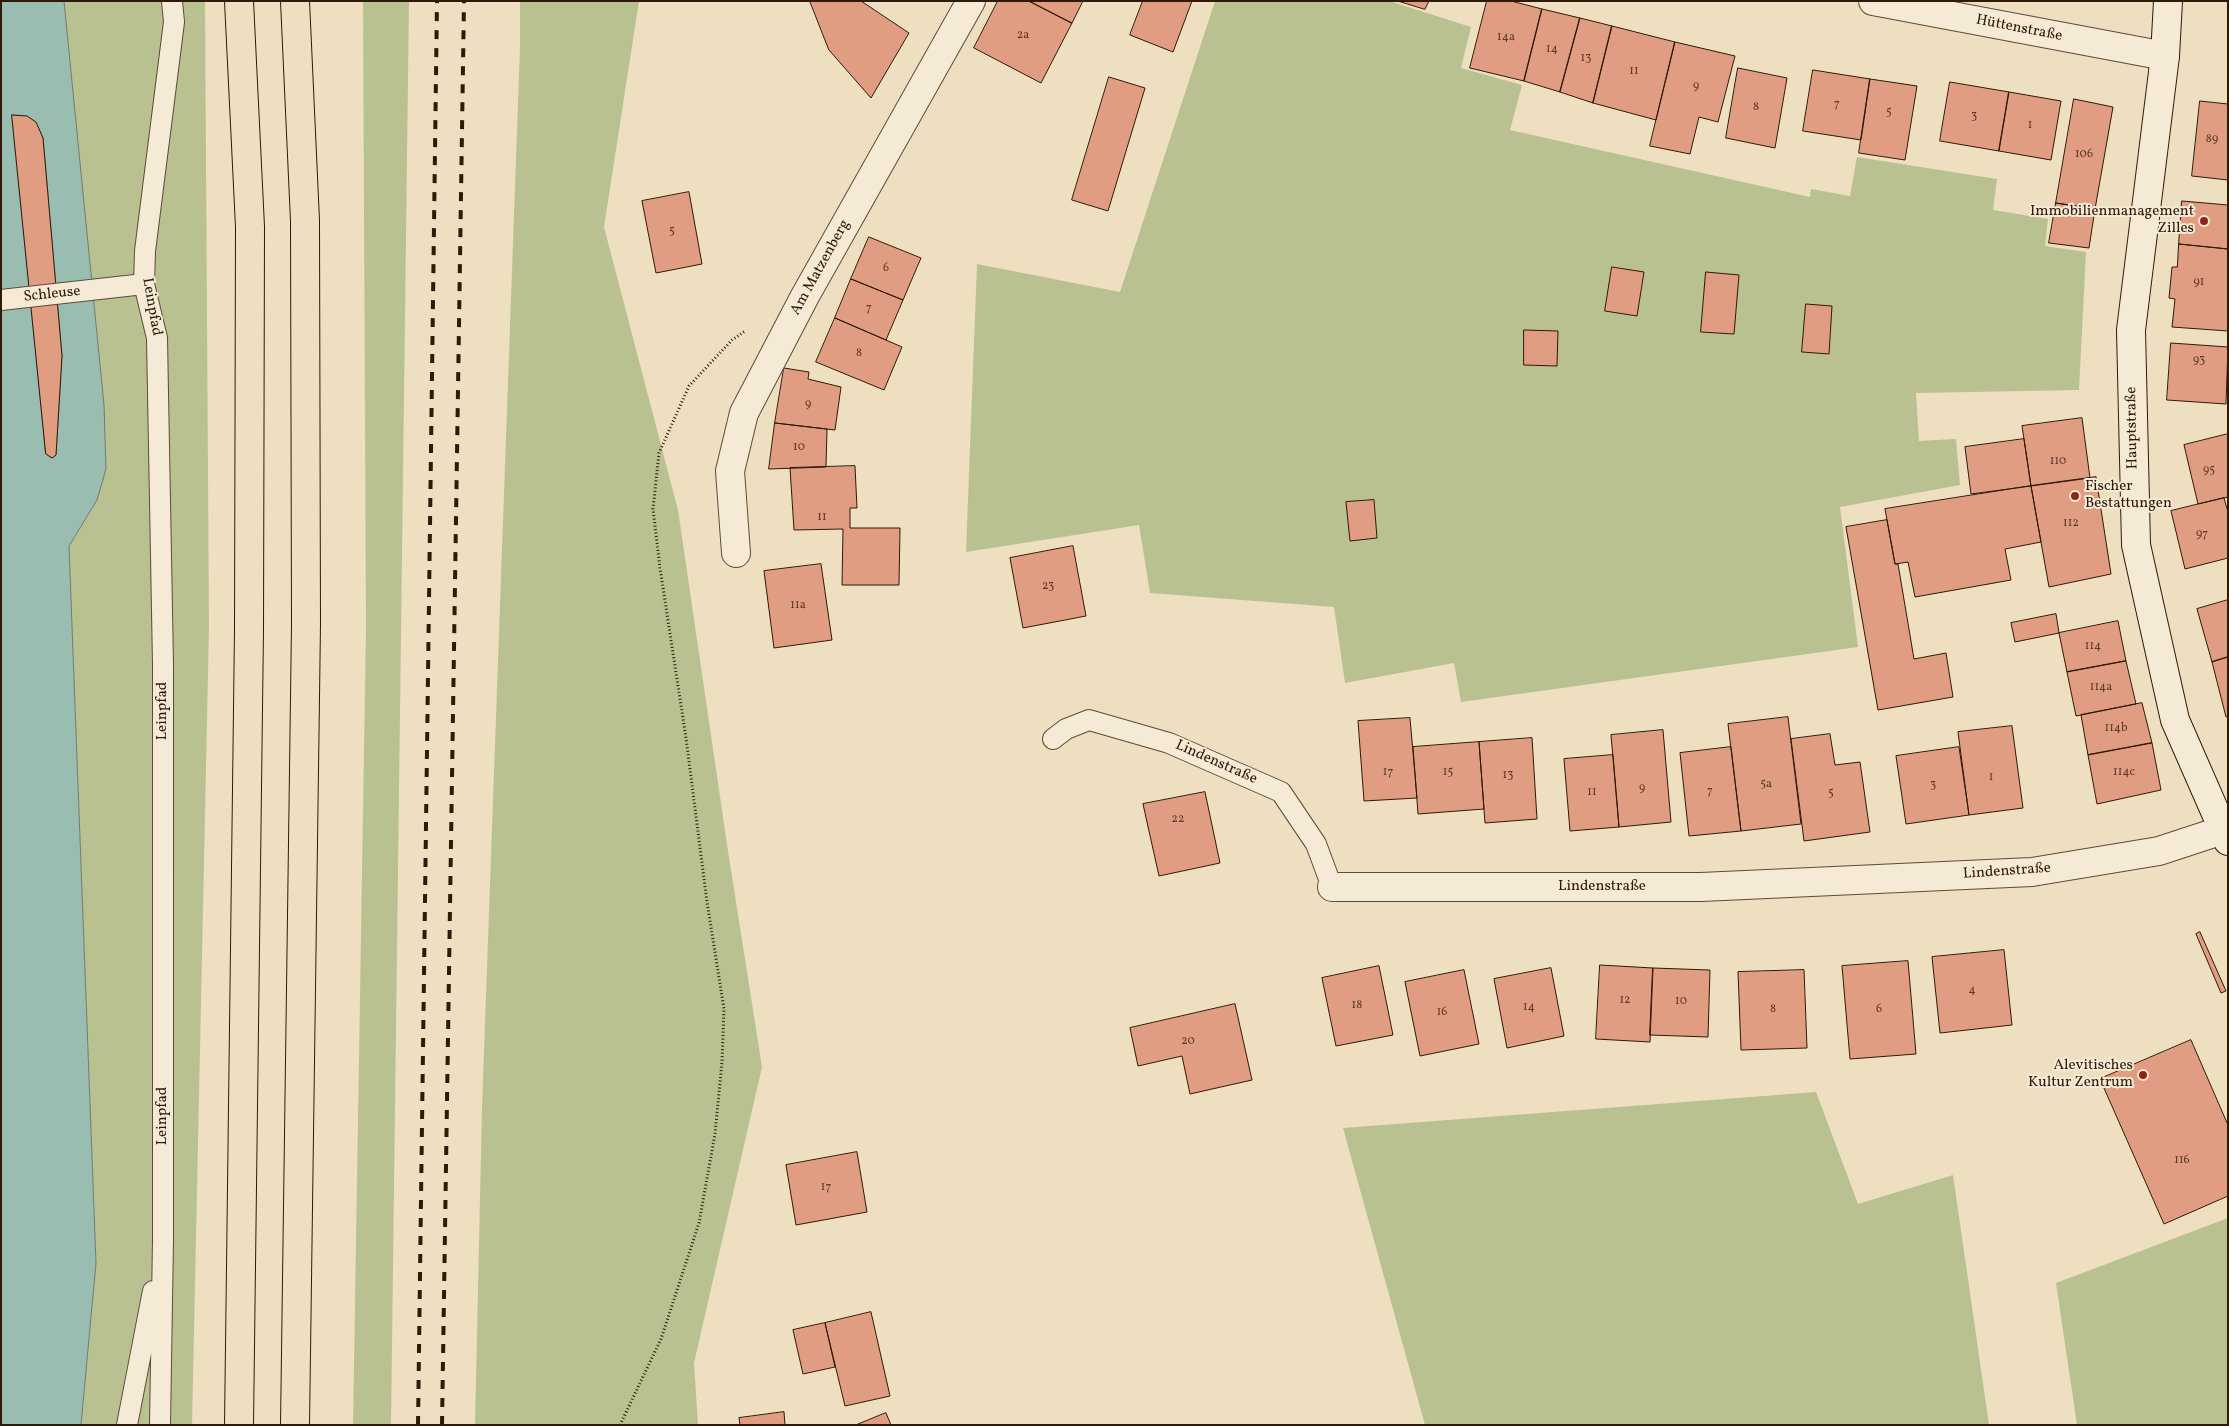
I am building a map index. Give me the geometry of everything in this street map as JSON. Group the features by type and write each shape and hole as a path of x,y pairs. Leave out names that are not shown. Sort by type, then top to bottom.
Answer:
{"highway":[{"path":"238,1 250,227 248,629 239,1425"},
{"path":"295,1 305,221 306,575 296,1425"}],"street":[{"name":"Am Matzenberg","path":"736,553 730,471 744,413 805,296 971,1"},
{"name":"Hüttenstraße","path":"1872,1 2165,56"},
{"name":"Hauptstraße","path":"2168,1 2165,56 2131,330 2136,545 2175,720 2225,836"},
{"name":"Lindenstraße","path":"1332,887 1701,887 2032,872 2159,851 2225,836"}],"lane":[{"name":"Leinpfad","path":"160,1425 163,1240 163,665 158,338 144,284 145,251 174,22 172,1"},
{"name":"Schleuse","path":"1,300 144,284"},
{"name":"Lindenstraße","path":"1053,739 1066,729 1089,720 1169,742 1281,792 1316,844 1332,887"},
{"path":"127,1425 163,1240"}],"path":[{"path":"620,1425 661,1339 699,1223 715,1134 722,1062 724,1009 707,902 686,738 653,509 658,453 689,386 732,340 746,330"}],"green space":[{"path":"64,1 205,1 209,627 192,1425 81,1425 96,1262 69,546 97,500 104,405"},
{"path":"363,1 409,1 391,1425 353,1425 366,628"},
{"path":"520,1 639,1 604,227 678,510 762,1067 694,1363 698,1425 475,1425 482,1107 520,47"},
{"path":"1215,1 1389,1 1471,27 1461,68 1522,85 1510,130 1810,197 1811,189 1850,196 1857,157 1997,179 1993,210 2048,219 2045,246 2086,252 2079,390 1916,393 1919,441 1956,439 1960,485 1840,507 1858,647 1461,702 1454,663 1345,683 1334,607 1150,593 1139,525 966,552 977,264 1120,292"},
{"path":"1816,1092 1858,1204 1953,1175 1989,1425 1425,1425 1343,1128"},
{"path":"2228,1218 2228,1425 2077,1425 2056,1283"}],"water":[{"path":"1,1 64,1 104,405 106,469 97,500 69,546 96,1263 81,1425 1,1425","holes":["13,115 25,116 32,120 43,138 62,356 56,455 52,458 46,454"]}],"building":[{"path":"810,1 861,1 909,33 871,98 829,50"},
{"path":"998,1 1029,1 1072,23 1041,83 974,48"},
{"path":"1029,1 1083,1 1072,23"},
{"path":"1143,1 1192,1 1173,52 1130,35"},
{"path":"1398,1 1429,1 1425,9"},
{"path":"1487,1 1511,1 1542,9 1524,81 1470,68"},
{"path":"1542,9 1580,18 1560,92 1524,81"},
{"path":"1580,18 1612,26 1593,103 1560,92"},
{"path":"1612,26 1675,42 1656,120 1593,103"},
{"path":"1675,42 1735,56 1718,122 1699,117 1690,154 1650,146"},
{"path":"1738,68 1787,78 1775,148 1726,138"},
{"path":"1813,70 1870,79 1861,140 1803,131"},
{"path":"1109,77 1145,88 1108,211 1072,200"},
{"path":"1870,79 1917,86 1905,160 1859,153"},
{"path":"1950,82 2009,92 1999,151 1940,141"},
{"path":"2009,92 2061,101 2051,160 1999,151"},
{"path":"2074,99 2113,107 2095,209 2056,203"},
{"path":"2200,101 2228,104 2228,180 2192,176"},
{"path":"12,115 27,116 36,122 43,138 62,356 56,455 52,458 46,454"},
{"path":"689,192 702,264 656,273 642,201"},
{"path":"2182,201 2228,205 2228,249 2179,244"},
{"path":"2056,203 2095,209 2089,248 2049,243"},
{"path":"869,237 921,258 903,300 851,279"},
{"path":"2179,244 2228,249 2228,331 2172,327 2175,299 2169,298 2172,267 2177,267"},
{"path":"1612,267 1644,272 1637,316 1605,311"},
{"path":"1706,272 1739,275 1734,334 1701,332"},
{"path":"851,279 903,300 886,340 835,318"},
{"path":"1806,304 1832,306 1829,354 1802,352"},
{"path":"835,318 902,347 884,390 816,362"},
{"path":"1524,330 1558,331 1557,366 1524,365"},
{"path":"2171,343 2228,347 2226,404 2167,400"},
{"path":"784,368 809,372 808,379 841,387 835,430 775,423"},
{"path":"2082,418 2090,478 2031,486 2022,426"},
{"path":"775,423 827,429 826,467 769,469"},
{"path":"2228,434 2228,497 2198,504 2184,445"},
{"path":"2024,439 2031,486 1971,494 1965,447"},
{"path":"855,466 857,508 850,508 850,528 900,528 899,585 842,585 843,529 794,530 790,468"},
{"path":"2096,477 2111,574 2049,587 2031,486"},
{"path":"2031,486 2041,542 2005,549 2011,580 1915,597 1908,562 1895,564 1885,509"},
{"path":"2224,498 2228,512 2228,558 2185,569 2171,511"},
{"path":"1374,500 1377,538 1350,541 1346,502"},
{"path":"1887,520 1895,564 1898,564 1914,659 1946,653 1953,697 1878,710 1846,527"},
{"path":"1073,546 1086,616 1023,628 1010,558"},
{"path":"821,564 832,640 774,648 764,571"},
{"path":"2228,600 2228,657 2212,662 2197,609"},
{"path":"2056,614 2059,633 2015,642 2011,623"},
{"path":"2118,621 2126,661 2067,672 2059,633"},
{"path":"2228,657 2228,716 2226,717 2212,662"},
{"path":"2126,661 2136,704 2076,716 2067,672"},
{"path":"2142,703 2152,743 2088,755 2081,715"},
{"path":"1788,717 1801,824 1741,831 1728,724"},
{"path":"1410,718 1417,798 1364,801 1358,721"},
{"path":"2012,726 2023,808 1969,815 1958,732"},
{"path":"1663,730 1671,822 1619,827 1611,735"},
{"path":"1830,734 1835,765 1860,762 1870,832 1804,841 1791,739"},
{"path":"1532,738 1537,819 1485,823 1479,742"},
{"path":"1479,742 1484,809 1418,814 1413,747"},
{"path":"2152,743 2161,790 2097,804 2088,755"},
{"path":"1731,747 1741,831 1689,836 1680,753"},
{"path":"1959,747 1969,815 1906,824 1896,756"},
{"path":"1613,755 1619,827 1570,831 1564,759"},
{"path":"1205,792 1220,863 1159,876 1143,804"},
{"path":"2200,932 2226,991 2221,993 2196,934"},
{"path":"2004,950 2012,1025 1940,1033 1932,957"},
{"path":"1908,961 1916,1054 1850,1059 1842,966"},
{"path":"1600,965 1653,968 1650,1042 1596,1039"},
{"path":"1379,966 1393,1035 1336,1046 1322,978"},
{"path":"1551,968 1564,1036 1507,1048 1494,979"},
{"path":"1653,968 1710,970 1708,1037 1650,1035"},
{"path":"1464,970 1479,1044 1420,1056 1405,982"},
{"path":"1804,970 1807,1048 1741,1050 1738,972"},
{"path":"1235,1004 1252,1080 1190,1094 1182,1056 1138,1066 1130,1028"},
{"path":"2191,1040 2228,1125 2228,1196 2164,1224 2100,1079"},
{"path":"857,1152 867,1212 796,1225 786,1165"},
{"path":"871,1312 890,1396 845,1406 825,1323"},
{"path":"825,1323 835,1367 803,1374 793,1330"},
{"path":"784,1412 785,1425 740,1425 739,1418"},
{"path":"886,1413 891,1425 856,1425"}],"railway":[{"path":"418,1425 437,1"},
{"path":"442,1425 464,1"}],"place":[{"name":"Immobilienmanagement Zilles","path":"2204,221"},
{"name":"Fischer Bestattungen","path":"2075,496"},
{"name":"Alevitisches Kultur Zentrum","path":"2143,1075"}]}
